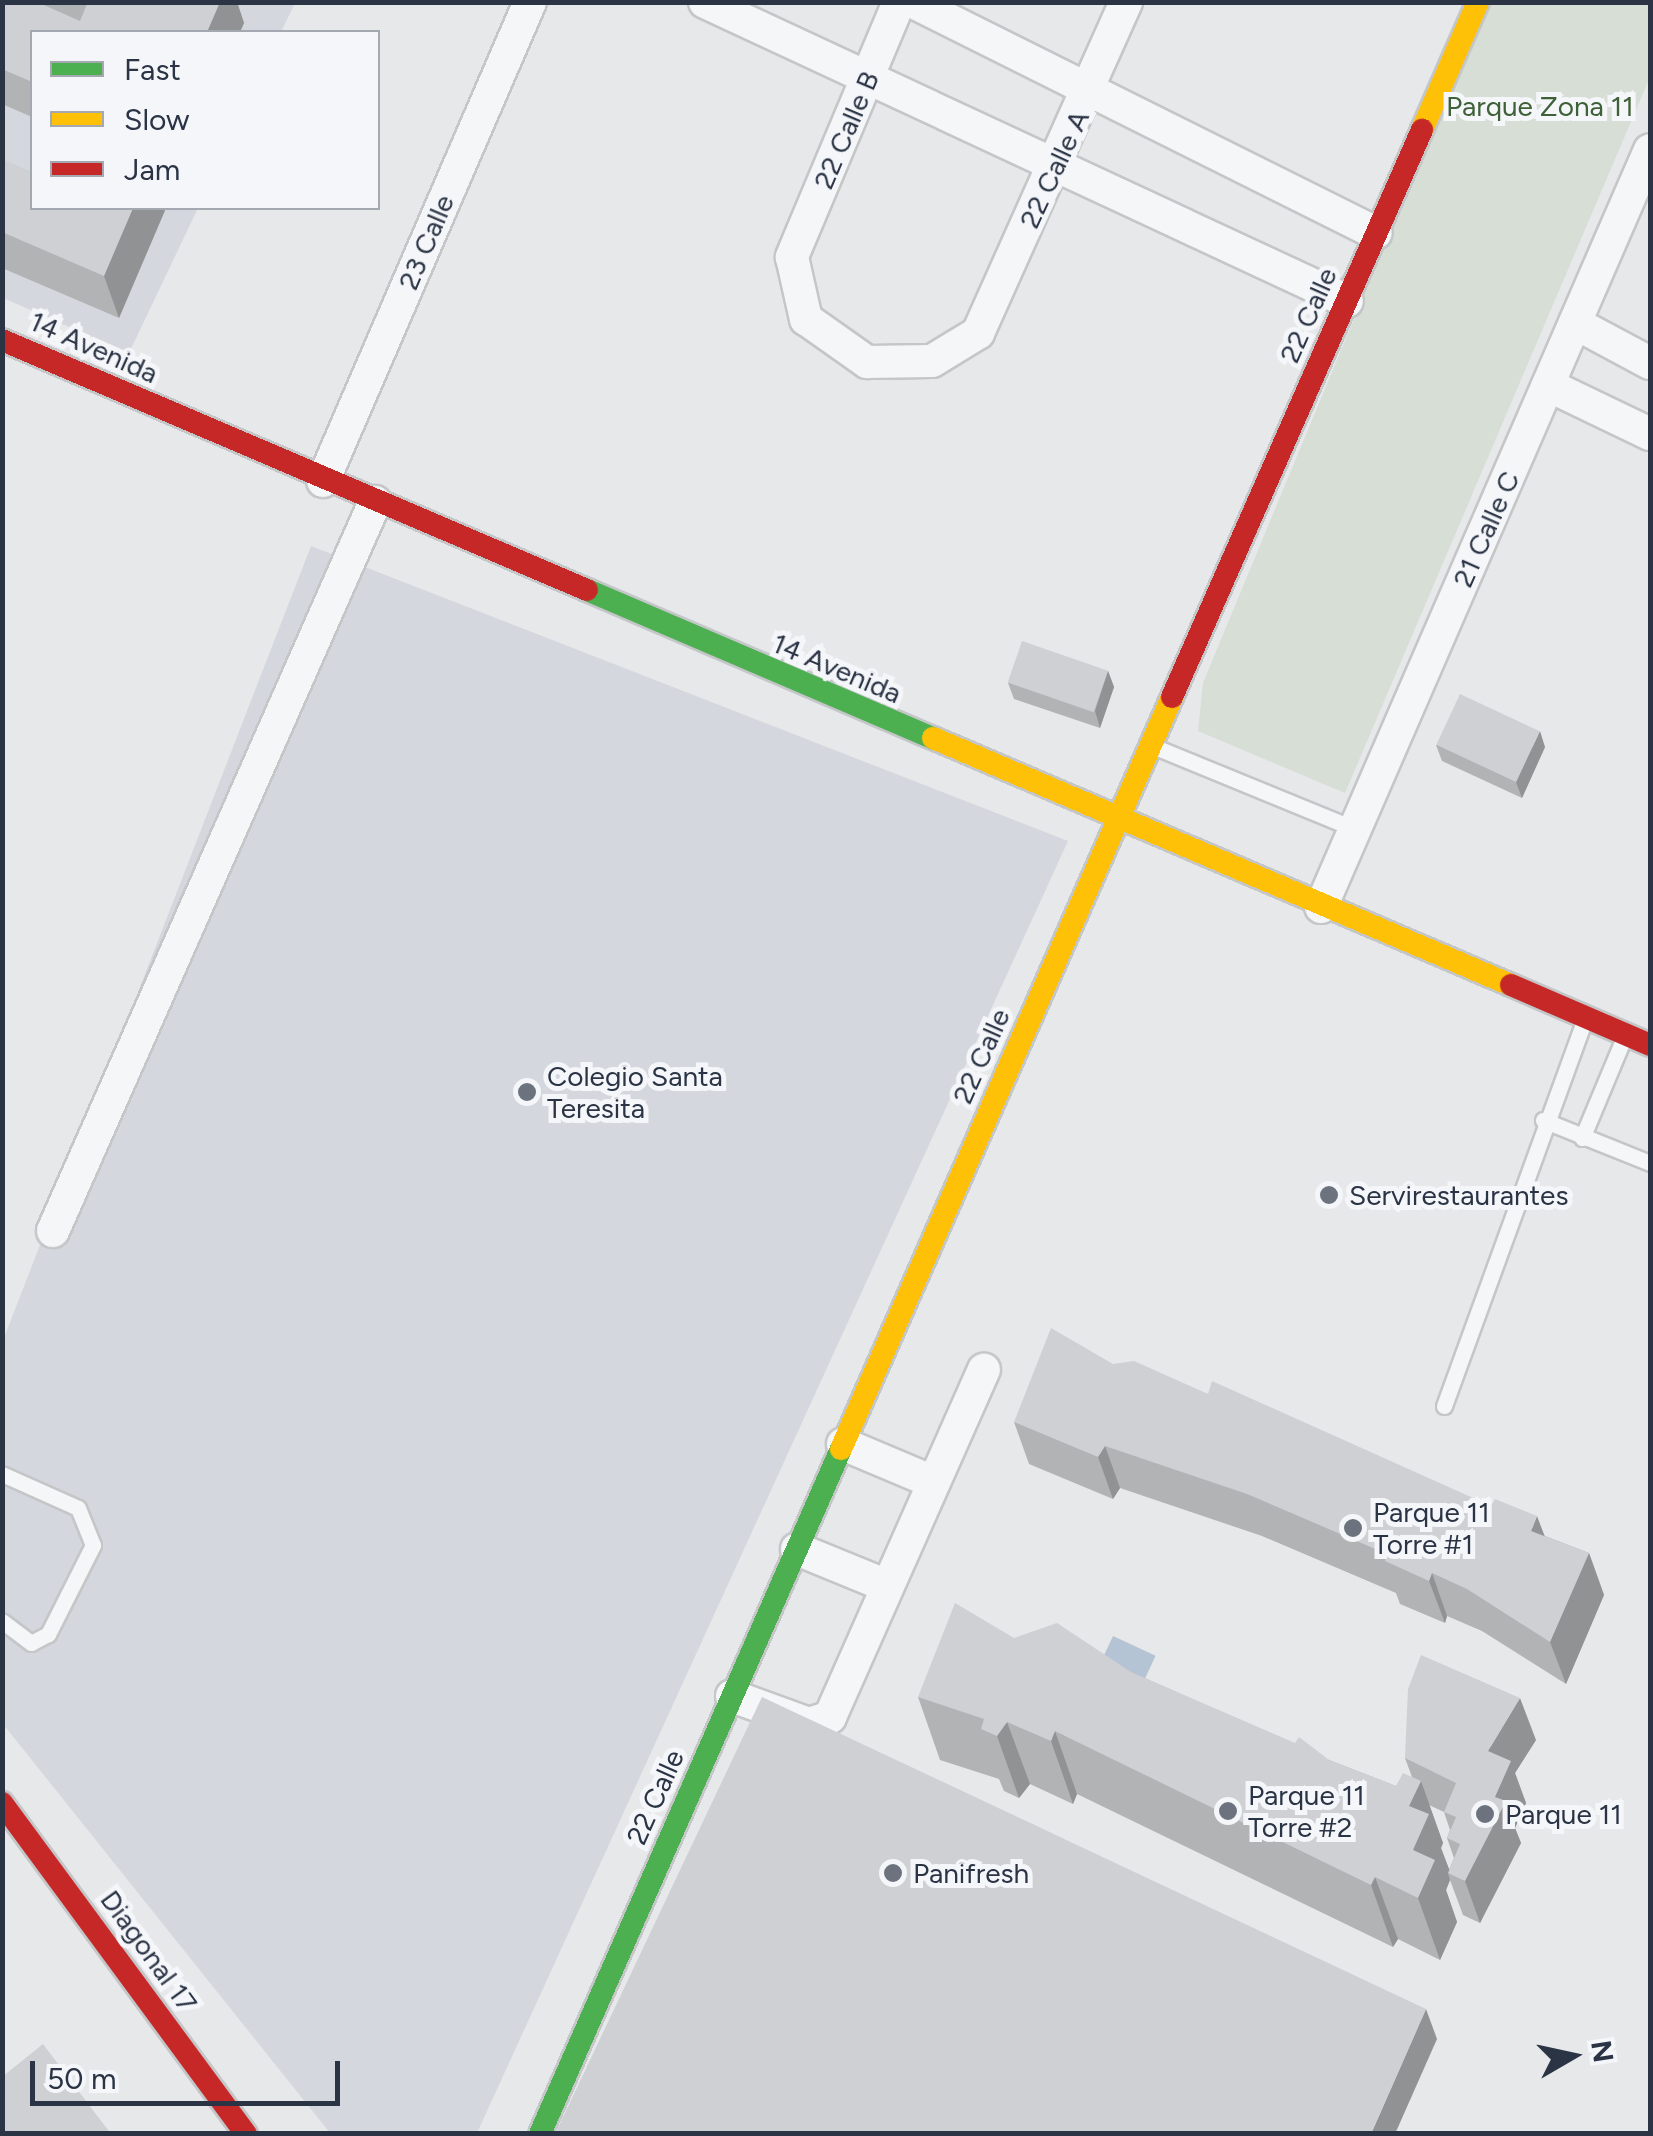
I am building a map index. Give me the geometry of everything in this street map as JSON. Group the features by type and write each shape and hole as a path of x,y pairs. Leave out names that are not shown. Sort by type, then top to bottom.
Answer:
{"street":[{"name":"23 Calle","path":"323,481 530,2"},
{"path":"706,2 1346,301"},
{"name":"22 Calle B","path":"899,2 792,257 806,319 867,362 932,361 978,334"},
{"path":"913,2 1376,233"},
{"name":"22 Calle A","path":"978,334 1092,90 1126,2"},
{"name":"22 Calle","path":"550,2125 598,2001 1478,2"},
{"name":"21 Calle C","path":"1321,907 1650,150"},
{"path":"1575,323 1650,363"},
{"name":"14 Avenida","path":"2,340 1117,821 1650,1045"},
{"path":"1548,385 1650,434"},
{"path":"53,1231 375,502"},
{"path":"732,1696 802,1722 830,1717 984,1370"},
{"path":"843,1444 933,1482"},
{"path":"797,1548 886,1586"},
{"name":"Diagonal 17","path":"2,1804 246,2134"}],"lane":[{"path":"1151,745 1355,829"},
{"path":"1444,1406 1543,1120 1586,1018"},
{"path":"1582,1138 1625,1034"},
{"path":"1543,1120 1650,1163"},
{"path":"2,1474 78,1508 92,1545 48,1634 30,1643 2,1621"},
{"path":"598,2001 622,2012"}],"shaded area":[{"path":"3,3 295,3 282,30 30,30 30,210 197,210 129,353 3,298"},
{"name":"Colegio Santa Teresita","path":"311,546 1068,841 477,2133 330,2133 3,1724 2,1343"}],"green space":[{"name":"Parque Zona 11","path":"1485,3 1650,3 1650,77 1345,793 1198,731 1203,683"}],"water":[{"path":"1113,1636 1156,1656 1118,1737 1075,1717"}],"building":[{"path":"2,2 37,2 80,21 87,4 84,2 220,2 208,30 30,30 30,81 2,69"},
{"path":"2,159 30,171 30,210 132,210 104,276 2,232"},
{"path":"1022,641 1108,671 1094,712 1008,683"},
{"path":"1460,694 1540,731 1516,782 1436,745"},
{"path":"1051,1328 1113,1364 1134,1361 1208,1394 1212,1381 1491,1506 1495,1499 1537,1516 1531,1531 1589,1553 1550,1642 1467,1589 1432,1573 1429,1581 1385,1561 1387,1554 1247,1494 1105,1446 1098,1457 1014,1422"},
{"path":"955,1603 1014,1638 1057,1623 1131,1672 1295,1743 1299,1737 1329,1760 1396,1786 1403,1773 1421,1781 1409,1806 1429,1814 1413,1850 1435,1860 1418,1898 1375,1877 1371,1885 1055,1731 1051,1741 1007,1722 997,1736 981,1729 984,1719 918,1697"},
{"path":"1421,1655 1520,1698 1488,1751 1511,1761 1495,1797 1506,1801 1465,1881 1448,1873 1460,1844 1447,1838 1456,1817 1444,1812 1456,1783 1405,1758 1408,1689"},
{"name":"Panifresh","path":"762,1697 1426,2009 1371,2134 555,2134"},
{"path":"43,2044 111,2134 2,2134 2,2077"}],"traffic: fast":[{"path":"587,590 933,738"},
{"path":"540,2134 841,1449"}],"traffic: slow":[{"path":"1422,130 1478,2"},
{"path":"841,1449 1172,697"},
{"path":"933,738 1511,985"}],"traffic: jam":[{"path":"1172,697 1422,130"},
{"path":"2,340 587,590"},
{"path":"1511,985 1650,1045"},
{"path":"2,1803 246,2134"}],"place":[{"name":"Colegio Santa Teresita","path":"527,1092"},
{"name":"Servirestaurantes","path":"1329,1195"},
{"name":"Parque 11 Torre #1","path":"1353,1528"},
{"name":"Parque 11 Torre #2","path":"1228,1811"},
{"name":"Parque 11","path":"1485,1814"},
{"name":"Panifresh","path":"893,1873"}]}
